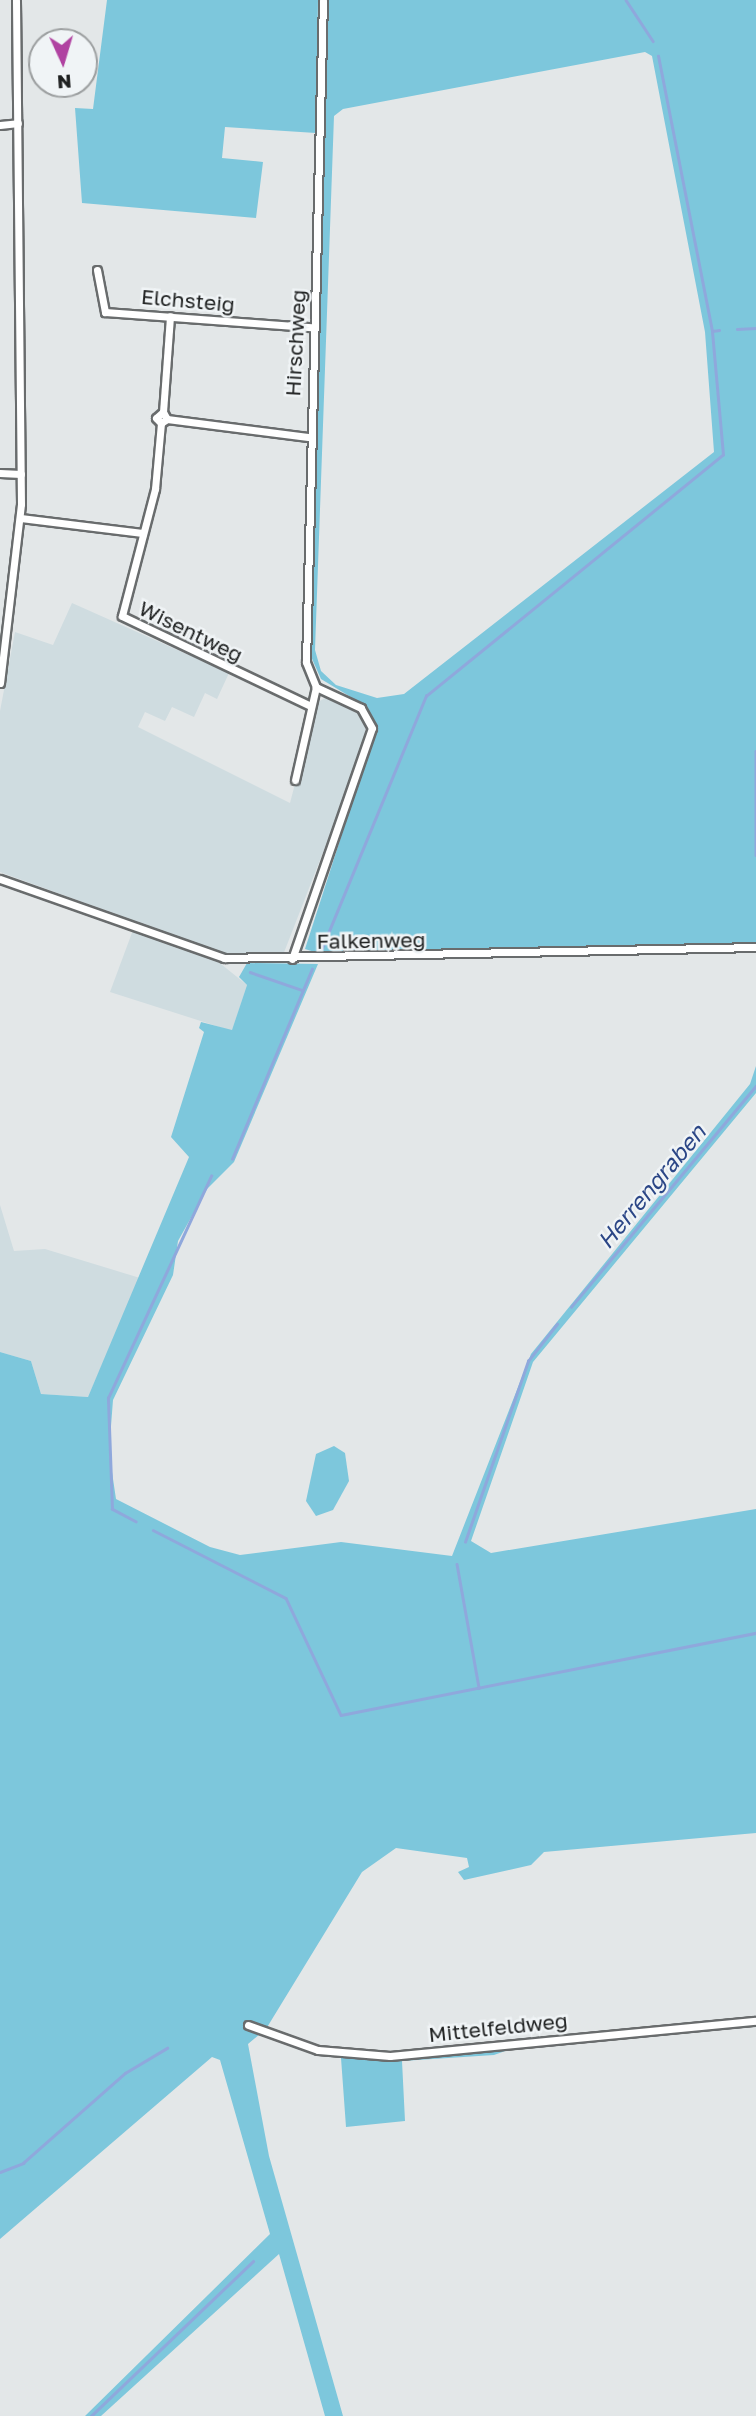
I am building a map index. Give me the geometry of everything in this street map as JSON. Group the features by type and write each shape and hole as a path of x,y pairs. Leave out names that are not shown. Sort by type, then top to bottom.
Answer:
{"street":[{"path":"0,683 20,518 16,0"},
{"name":"Hirschweg","path":"316,687 306,662 304,609 323,0"},
{"path":"0,125 18,123"},
{"name":"Elchsteig","path":"97,270 105,312 312,327"},
{"name":"Wisentweg","path":"170,316 164,418 143,533 122,616 311,706"},
{"path":"164,418 308,437"},
{"path":"0,473 21,474"},
{"path":"20,518 143,533"},
{"path":"292,959 372,738 370,716 361,708 316,687 295,780"},
{"name":"Falkenweg","path":"0,879 223,958 292,959 756,947"},
{"name":"Mittelfeldweg","path":"248,2025 318,2050 390,2056 756,2021"}],"shaded area":[{"path":"107,0 318,0 316,133 225,127 222,158 263,162 256,218 82,203 75,108 93,109 94,98 98,98 98,70"},
{"path":"326,0 756,0 756,943 324,955 305,949 377,725 364,705 321,679 309,652","holes":["645,52 652,56 705,332 714,452 404,694 377,698 336,685 321,671 315,650 334,116 343,109"]},
{"path":"72,603 229,673 217,699 205,693 194,717 172,707 165,721 145,712 138,727 290,803 316,703 329,696 365,718 366,742 283,955 222,953 0,872 0,711 15,632 53,645"},
{"path":"133,930 216,960 247,985 232,1031 110,992"},
{"path":"247,963 318,964 234,1162 207,1189 178,1241 173,1275 113,1400 109,1452 116,1499 210,1547 240,1555 341,1542 452,1556 531,1354 750,1084 756,1066 756,1093 533,1362 471,1541 491,1553 756,1509 756,1833 544,1852 531,1865 464,1880 458,1872 469,1867 467,1858 396,1848 362,1872 266,2029 248,2044 269,2156 343,2416 325,2416 279,2254 101,2416 85,2416 270,2234 220,2060 212,2057 0,2239 0,1352 31,1361 41,1394 88,1397 189,1157 171,1137 204,1032 199,1028 201,1022 232,1030 247,985 239,977"},
{"path":"0,1205 14,1251 45,1249 140,1278 88,1397 41,1394 31,1361 0,1352"},
{"path":"334,1446 345,1453 349,1481 333,1510 316,1516 306,1501 316,1454"},
{"path":"524,2044 494,2055 402,2061 405,2121 346,2127 341,2058"}],"waterway":[{"path":"626,0 653,41"},
{"path":"322,948 426,696 723,455 712,331 658,56"},
{"name":"Herrengraben","path":"737,329 756,328"},
{"name":"Herrengraben","path":"712,331 719,330"},
{"name":"Herrengraben","path":"756,751 756,855"},
{"path":"232,1159 312,969"},
{"path":"250,972 302,990"},
{"name":"Herrengraben","path":"571,1307 756,1086"},
{"path":"136,1522 112,1509 108,1398 211,1176"},
{"path":"465,1542 528,1361 557,1324"},
{"path":"153,1530 286,1598 341,1715 756,1633"},
{"path":"457,1564 479,1688"},
{"path":"0,2172 23,2163 125,2073 167,2048"},
{"path":"91,2416 253,2261"}]}
